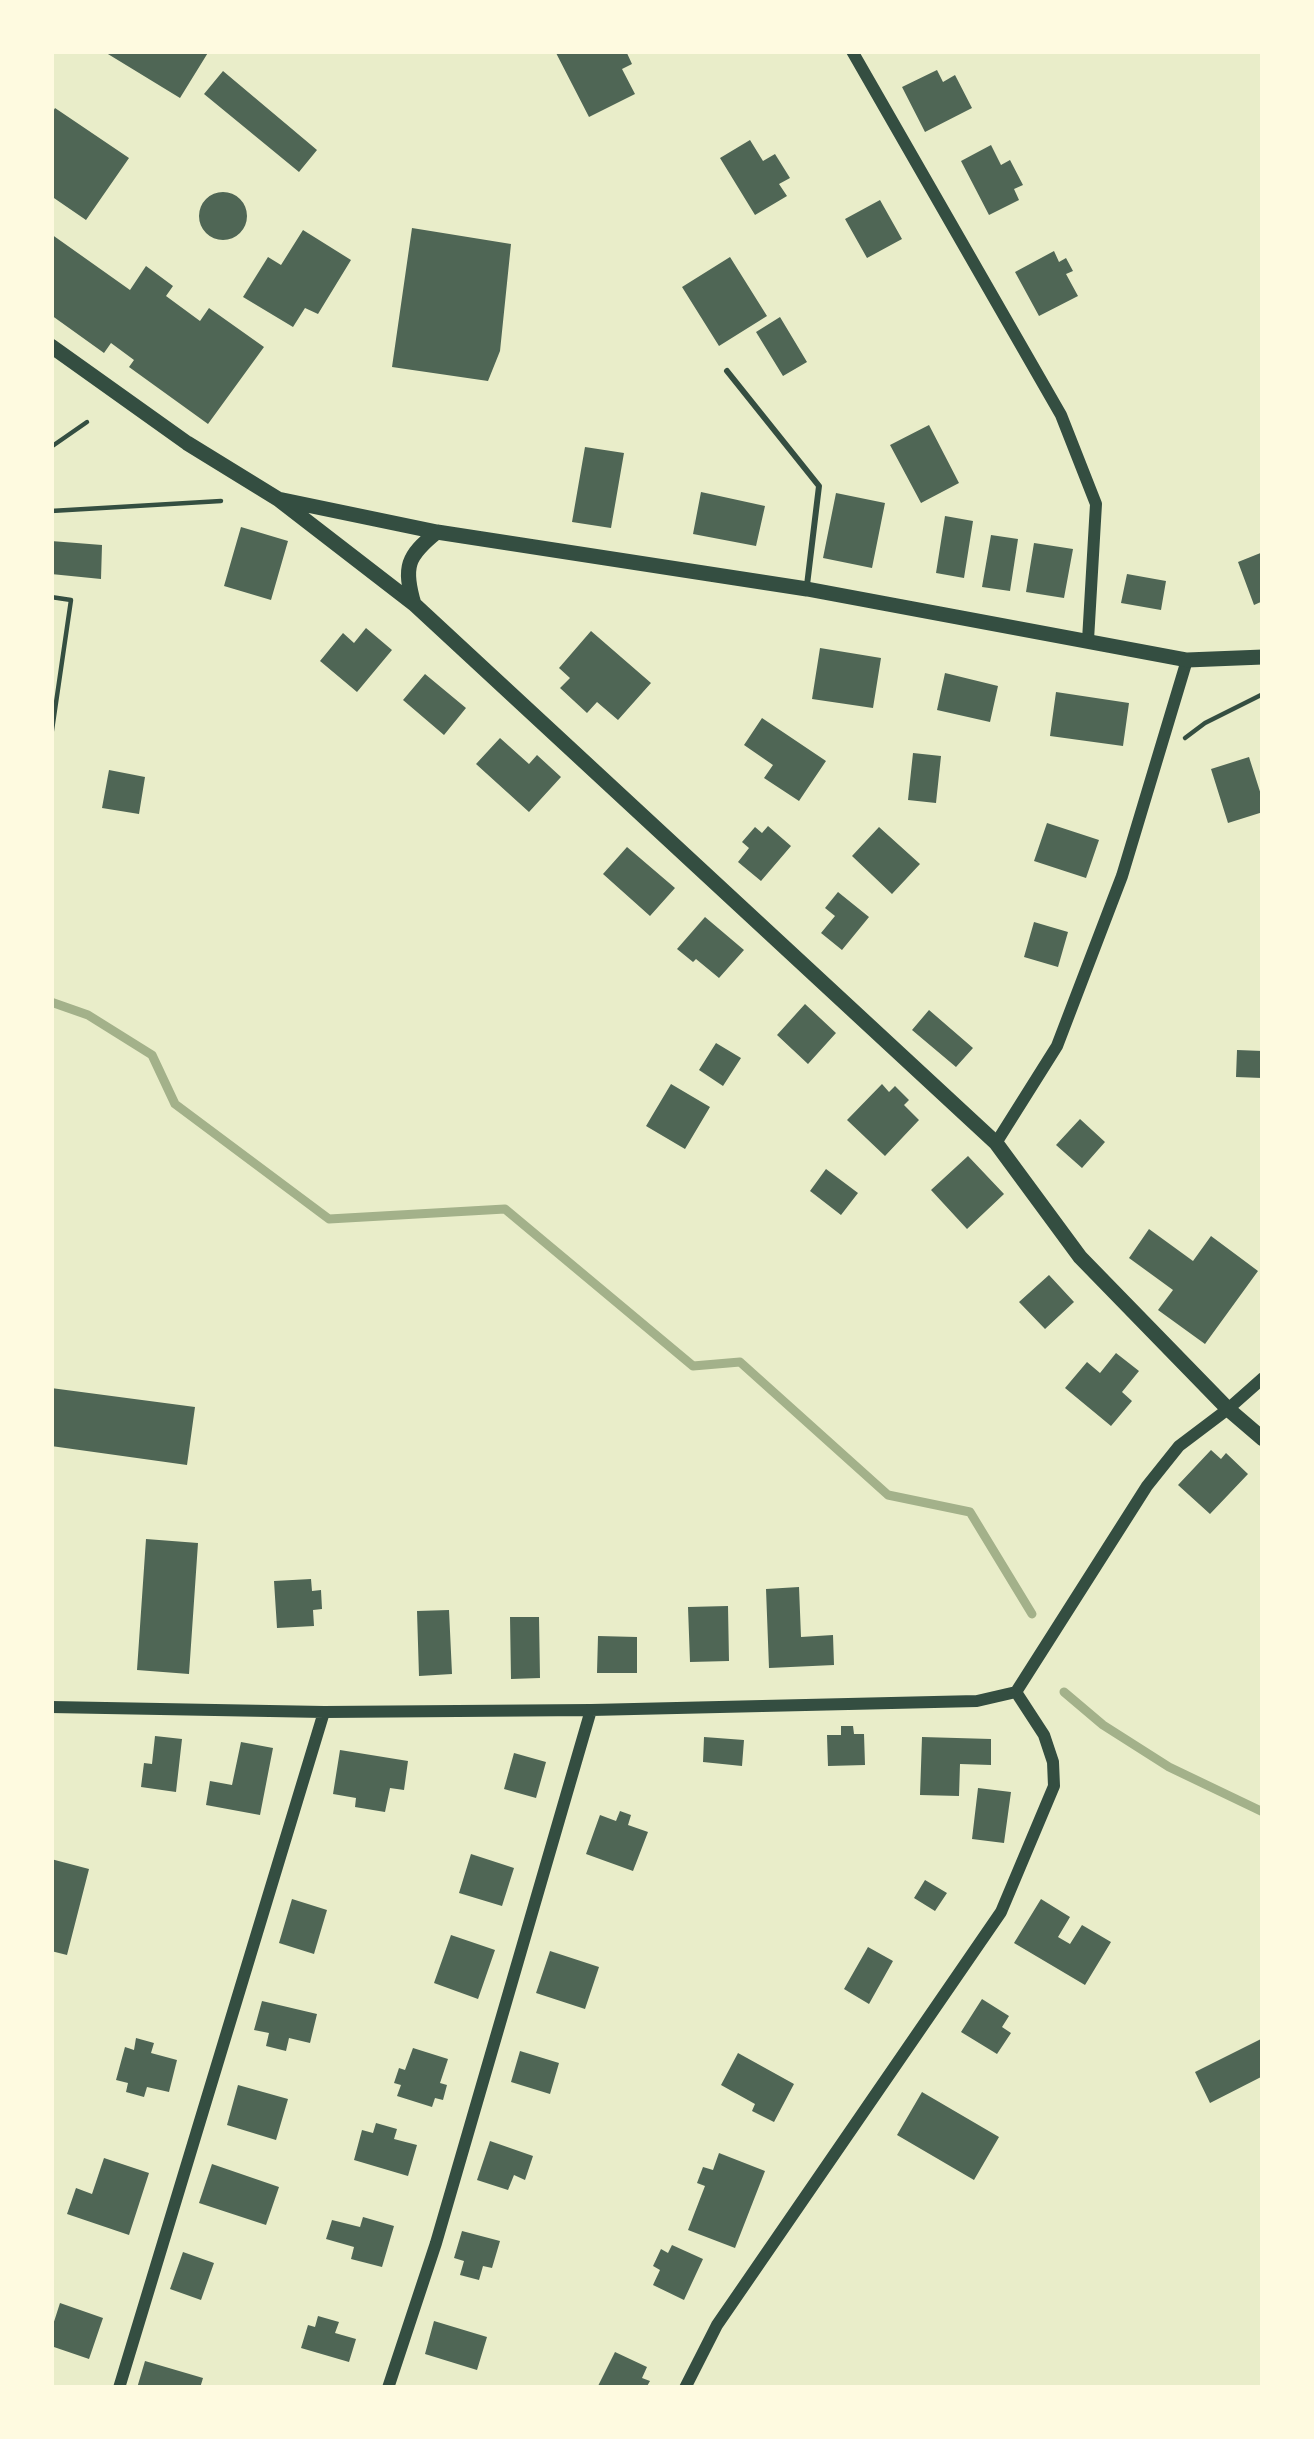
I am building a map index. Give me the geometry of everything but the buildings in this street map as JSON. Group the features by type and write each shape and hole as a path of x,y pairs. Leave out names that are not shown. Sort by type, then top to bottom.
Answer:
{"street":[{"path":"851,51 1070,437 1096,504 1088,640"},
{"path":"51,346 187,443 278,499 413,604 996,1143 1080,1257 1263,1439"},
{"path":"278,499 437,532 807,589 1187,660 1263,657"},
{"path":"413,604 407,582 409,560 437,532"},
{"path":"996,1143 1058,1046 1122,876 1187,660"},
{"path":"51,1707 591,1710 977,1700 1016,1692 1147,1486 1179,1447 1263,1378"},
{"path":"685,2388 717,2325 1001,1912 1054,1786 1053,1762 1044,1735 1016,1692"},
{"path":"388,2388 436,2242 591,1710"},
{"path":"119,2388 324,1712"}],"lane":[{"path":"727,371 819,486 807,589"}],"path":[{"path":"51,447 87,422"},
{"path":"51,511 221,501"},
{"path":"51,597 71,600 51,736"},
{"path":"1176,745 1205,723 1263,694"}],"waterway":[{"path":"51,1002 88,1015 152,1055 175,1104 329,1219 505,1209 693,1366 740,1362 888,1495 970,1512 1032,1614"},
{"path":"1064,1692 1103,1725 1169,1767 1263,1812"}]}
